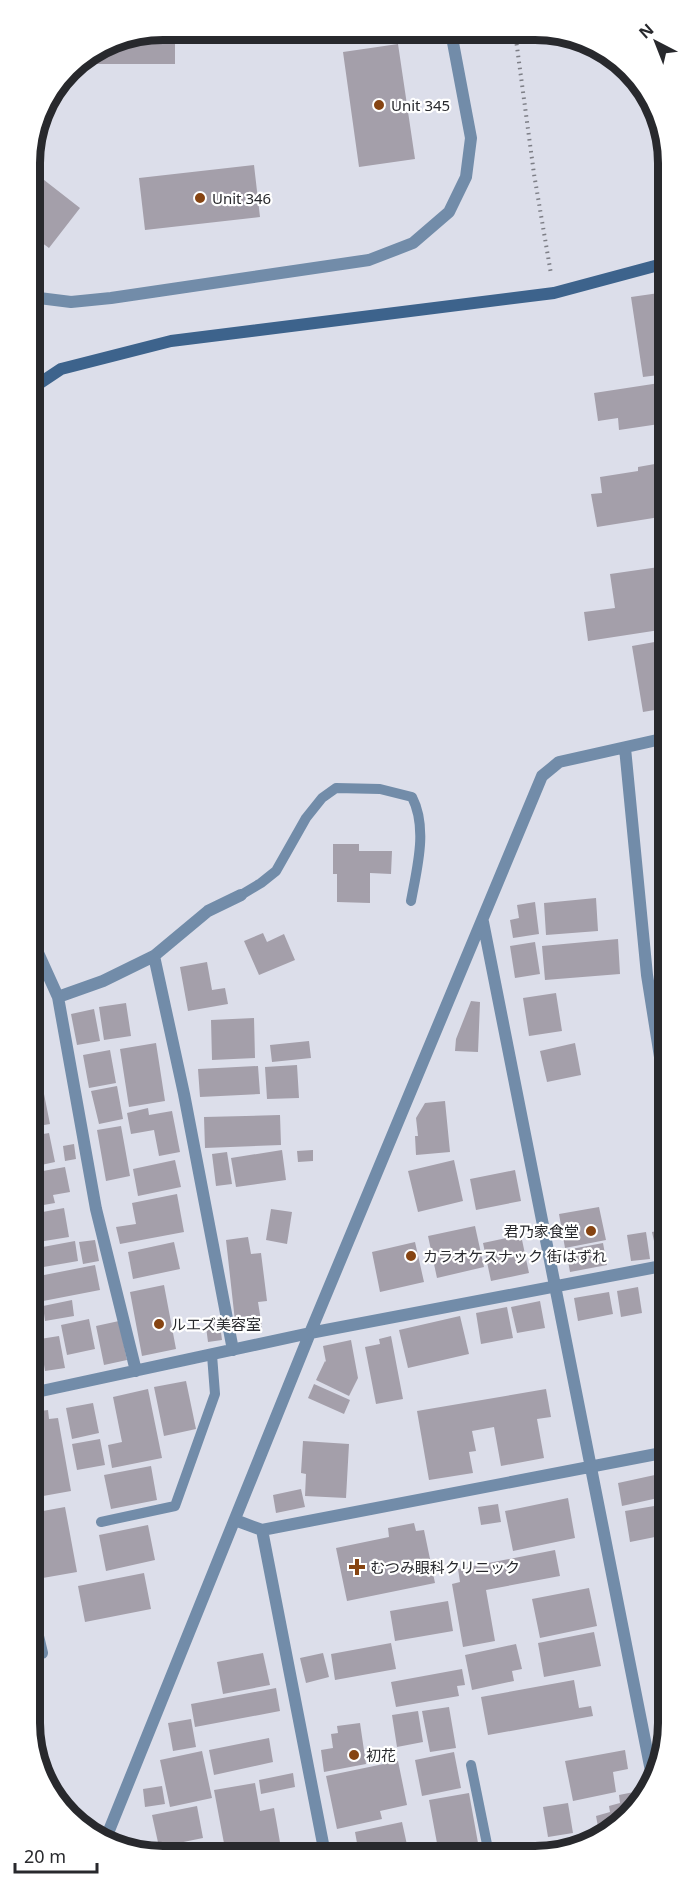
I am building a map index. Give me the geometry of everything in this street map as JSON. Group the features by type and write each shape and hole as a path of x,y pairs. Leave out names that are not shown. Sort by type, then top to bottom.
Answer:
{"street":[{"path":"41,298 71,302 111,298 369,260 413,243 449,212 466,177 471,138 453,40"},
{"path":"41,382 61,369 171,341 554,293 658,265"},
{"path":"108,1833 310,1333 542,776 559,762 658,740"},
{"path":"625,748 646,975 657,1044"},
{"path":"58,997 103,981 154,956 208,912 241,895"},
{"path":"483,922 650,1765"},
{"path":"154,956 184,1094 233,1350"},
{"path":"40,958 58,997 96,1209 136,1371"},
{"path":"40,1391 310,1333 657,1267"},
{"path":"235,1520 262,1530 657,1454"},
{"path":"262,1530 323,1846"},
{"path":"40,1645 42,1653"}],"lane":[{"path":"241,895 276,871 306,818 322,798 336,788 380,789 411,797 418,809 419,858 411,901"},
{"path":"101,1522 176,1506 215,1394 212,1354"},
{"path":"471,1765 487,1846"}],"path":[{"path":"516,40 534,174 554,293"}],"building":[{"path":"156,41 175,41 175,64 91,64 124,47"},
{"name":"Unit 345","path":"398,44 415,159 359,167 343,52"},
{"name":"Unit 346","path":"254,165 260,217 145,230 139,178"},
{"path":"41,178 80,208 49,248 41,242"},
{"path":"658,293 658,375 643,377 631,297"},
{"path":"658,383 658,424 619,430 618,418 598,421 594,393"},
{"path":"658,463 658,517 597,527 591,494 602,493 600,477 638,471 638,467"},
{"path":"658,567 658,630 588,641 584,612 615,608 610,574"},
{"path":"658,641 658,709 643,712 632,646"},
{"path":"333,844 359,844 359,851 392,851 391,874 370,873 370,903 337,902 337,874 333,874"},
{"path":"596,898 598,931 546,935 544,903"},
{"path":"535,902 539,934 513,938 510,920 519,918 517,905"},
{"path":"263,933 267,942 284,934 295,960 259,975 244,941"},
{"path":"618,939 620,974 545,980 542,946"},
{"path":"535,942 540,974 515,978 510,946"},
{"path":"207,962 212,990 225,988 228,1004 188,1011 180,967"},
{"path":"556,993 562,1031 529,1036 523,998"},
{"path":"471,1001 480,1002 478,1052 455,1051 456,1039"},
{"path":"126,1003 131,1036 104,1040 99,1007"},
{"path":"94,1009 100,1041 77,1045 71,1014"},
{"path":"254,1018 255,1058 212,1060 211,1020"},
{"path":"309,1041 311,1058 272,1062 270,1045"},
{"path":"156,1043 165,1101 129,1107 120,1049"},
{"path":"575,1043 581,1075 547,1082 540,1051"},
{"path":"110,1050 116,1083 89,1088 83,1055"},
{"path":"297,1065 299,1098 267,1099 265,1067"},
{"path":"258,1066 260,1094 200,1097 198,1069"},
{"path":"117,1086 123,1119 99,1124 91,1091"},
{"path":"44,1094 50,1124 40,1126 40,1095"},
{"path":"445,1101 450,1152 416,1155 415,1136 418,1136 416,1118 425,1103"},
{"path":"148,1108 149,1115 172,1111 180,1152 159,1156 154,1130 131,1134 127,1113"},
{"path":"280,1115 281,1145 205,1148 204,1117"},
{"path":"121,1126 130,1176 106,1181 97,1130"},
{"path":"49,1133 55,1162 40,1165 40,1135"},
{"path":"74,1144 76,1159 65,1161 63,1146"},
{"path":"282,1150 286,1180 236,1187 231,1158"},
{"path":"313,1150 313,1161 298,1162 297,1151"},
{"path":"227,1152 232,1184 216,1186 212,1154"},
{"path":"175,1160 181,1187 138,1196 133,1169"},
{"path":"454,1160 463,1201 418,1212 408,1171"},
{"path":"65,1167 70,1192 53,1195 55,1203 40,1206 40,1171"},
{"path":"515,1170 521,1201 476,1210 470,1179"},
{"path":"177,1194 184,1232 120,1244 116,1227 136,1224 132,1203"},
{"path":"599,1207 606,1240 565,1248 559,1214"},
{"path":"64,1208 69,1237 40,1242 40,1212"},
{"path":"271,1209 292,1212 287,1244 266,1240"},
{"path":"475,1226 484,1267 437,1278 428,1236"},
{"path":"657,1231 657,1256 652,1232"},
{"path":"646,1232 650,1259 631,1261 627,1235"},
{"path":"521,1235 529,1273 491,1281 483,1243"},
{"path":"248,1237 251,1254 261,1253 267,1301 258,1302 262,1327 236,1330 226,1240"},
{"path":"95,1240 99,1261 83,1264 79,1242"},
{"path":"75,1241 78,1261 40,1268 40,1247"},
{"path":"174,1242 180,1269 133,1279 128,1252"},
{"path":"415,1242 424,1282 380,1292 372,1252"},
{"path":"603,1243 607,1265 570,1272 566,1250"},
{"path":"95,1265 100,1290 40,1302 40,1276"},
{"path":"164,1285 176,1349 142,1356 130,1292"},
{"path":"638,1287 642,1313 621,1317 617,1291"},
{"path":"609,1292 613,1314 578,1321 574,1298"},
{"path":"72,1300 74,1316 45,1321 43,1306"},
{"path":"540,1301 545,1328 517,1333 511,1307"},
{"path":"507,1307 513,1338 481,1344 476,1313"},
{"path":"460,1316 469,1354 408,1368 399,1330"},
{"path":"219,1317 222,1340 208,1342 205,1319"},
{"path":"89,1319 95,1349 67,1355 61,1325"},
{"path":"119,1321 127,1360 104,1365 96,1326"},
{"path":"59,1336 65,1368 45,1371 40,1339"},
{"path":"391,1336 403,1399 376,1404 365,1347 380,1344 379,1339"},
{"path":"351,1340 358,1378 349,1396 316,1380 326,1362 323,1346"},
{"path":"186,1381 196,1429 164,1436 154,1387"},
{"path":"314,1384 350,1400 344,1414 308,1398"},
{"path":"148,1389 162,1458 112,1468 108,1445 122,1442 113,1397"},
{"path":"546,1389 551,1417 537,1419 544,1458 501,1466 494,1427 472,1431 476,1451 469,1452 473,1473 429,1480 417,1411"},
{"path":"93,1403 99,1433 72,1439 66,1408"},
{"path":"48,1410 49,1419 58,1418 71,1491 40,1497 40,1411"},
{"path":"100,1439 105,1465 77,1470 72,1444"},
{"path":"303,1441 349,1444 346,1498 305,1496 306,1474 301,1473"},
{"path":"151,1466 157,1500 111,1509 104,1475"},
{"path":"657,1474 657,1498 622,1506 618,1483"},
{"path":"301,1489 305,1507 276,1513 273,1495"},
{"path":"568,1498 575,1538 513,1551 505,1511"},
{"path":"498,1504 501,1522 481,1525 478,1507"},
{"path":"657,1505 657,1537 630,1542 625,1511"},
{"path":"65,1507 77,1572 40,1578 40,1512"},
{"path":"414,1523 416,1531 424,1530 435,1583 347,1601 336,1548 389,1537 388,1528"},
{"path":"148,1525 155,1560 106,1571 99,1535"},
{"path":"555,1550 560,1576 486,1590 495,1641 463,1647 452,1584 460,1582 458,1569"},
{"path":"144,1573 151,1609 85,1622 78,1586"},
{"path":"589,1588 597,1626 540,1638 532,1599"},
{"path":"448,1601 453,1631 395,1641 390,1611"},
{"path":"594,1632 601,1666 544,1677 538,1643"},
{"path":"391,1643 396,1669 335,1680 331,1654"},
{"path":"516,1644 522,1669 512,1671 514,1681 472,1690 465,1655"},
{"path":"263,1653 270,1685 223,1694 217,1662"},
{"path":"323,1653 329,1677 306,1683 300,1658"},
{"path":"462,1669 465,1685 457,1686 459,1696 396,1707 391,1682"},
{"path":"574,1680 579,1708 591,1706 593,1716 488,1735 481,1697"},
{"path":"276,1688 280,1711 195,1727 191,1704"},
{"path":"449,1707 456,1748 430,1752 422,1711"},
{"path":"418,1711 423,1742 397,1747 392,1715"},
{"path":"191,1719 196,1747 173,1751 168,1723"},
{"path":"360,1723 366,1764 324,1772 321,1750 333,1748 331,1734 338,1733 337,1726"},
{"path":"269,1738 273,1762 214,1775 209,1750"},
{"path":"625,1750 628,1769 613,1772 616,1792 573,1801 565,1761"},
{"path":"202,1751 212,1798 170,1807 160,1760"},
{"path":"454,1752 461,1788 422,1796 415,1760"},
{"path":"398,1761 407,1805 380,1811 382,1819 337,1829 326,1776"},
{"path":"293,1773 295,1787 261,1794 259,1780"},
{"path":"255,1783 260,1811 274,1808 281,1846 224,1846 214,1790"},
{"path":"162,1786 165,1804 145,1807 143,1789"},
{"path":"634,1792 635,1794 615,1816 598,1828 596,1816 610,1812 609,1806 620,1803 619,1795"},
{"path":"469,1793 479,1846 438,1846 429,1800"},
{"path":"568,1803 573,1833 548,1837 543,1807"},
{"path":"197,1806 203,1838 159,1846 152,1815"},
{"path":"402,1822 407,1846 358,1846 355,1832"},
{"path":"572,1838 572,1840 558,1844 533,1846"}],"place":[{"name":"Unit 345","path":"379,105"},
{"name":"Unit 346","path":"200,198"},
{"name":"君乃家食堂","path":"591,1231"},
{"name":"カラオケスナック 街はずれ","path":"411,1256"},
{"name":"ルエズ美容室","path":"159,1324"},
{"name":"むつみ眼科クリニック","path":"357,1567"},
{"name":"初花","path":"354,1755"}]}
